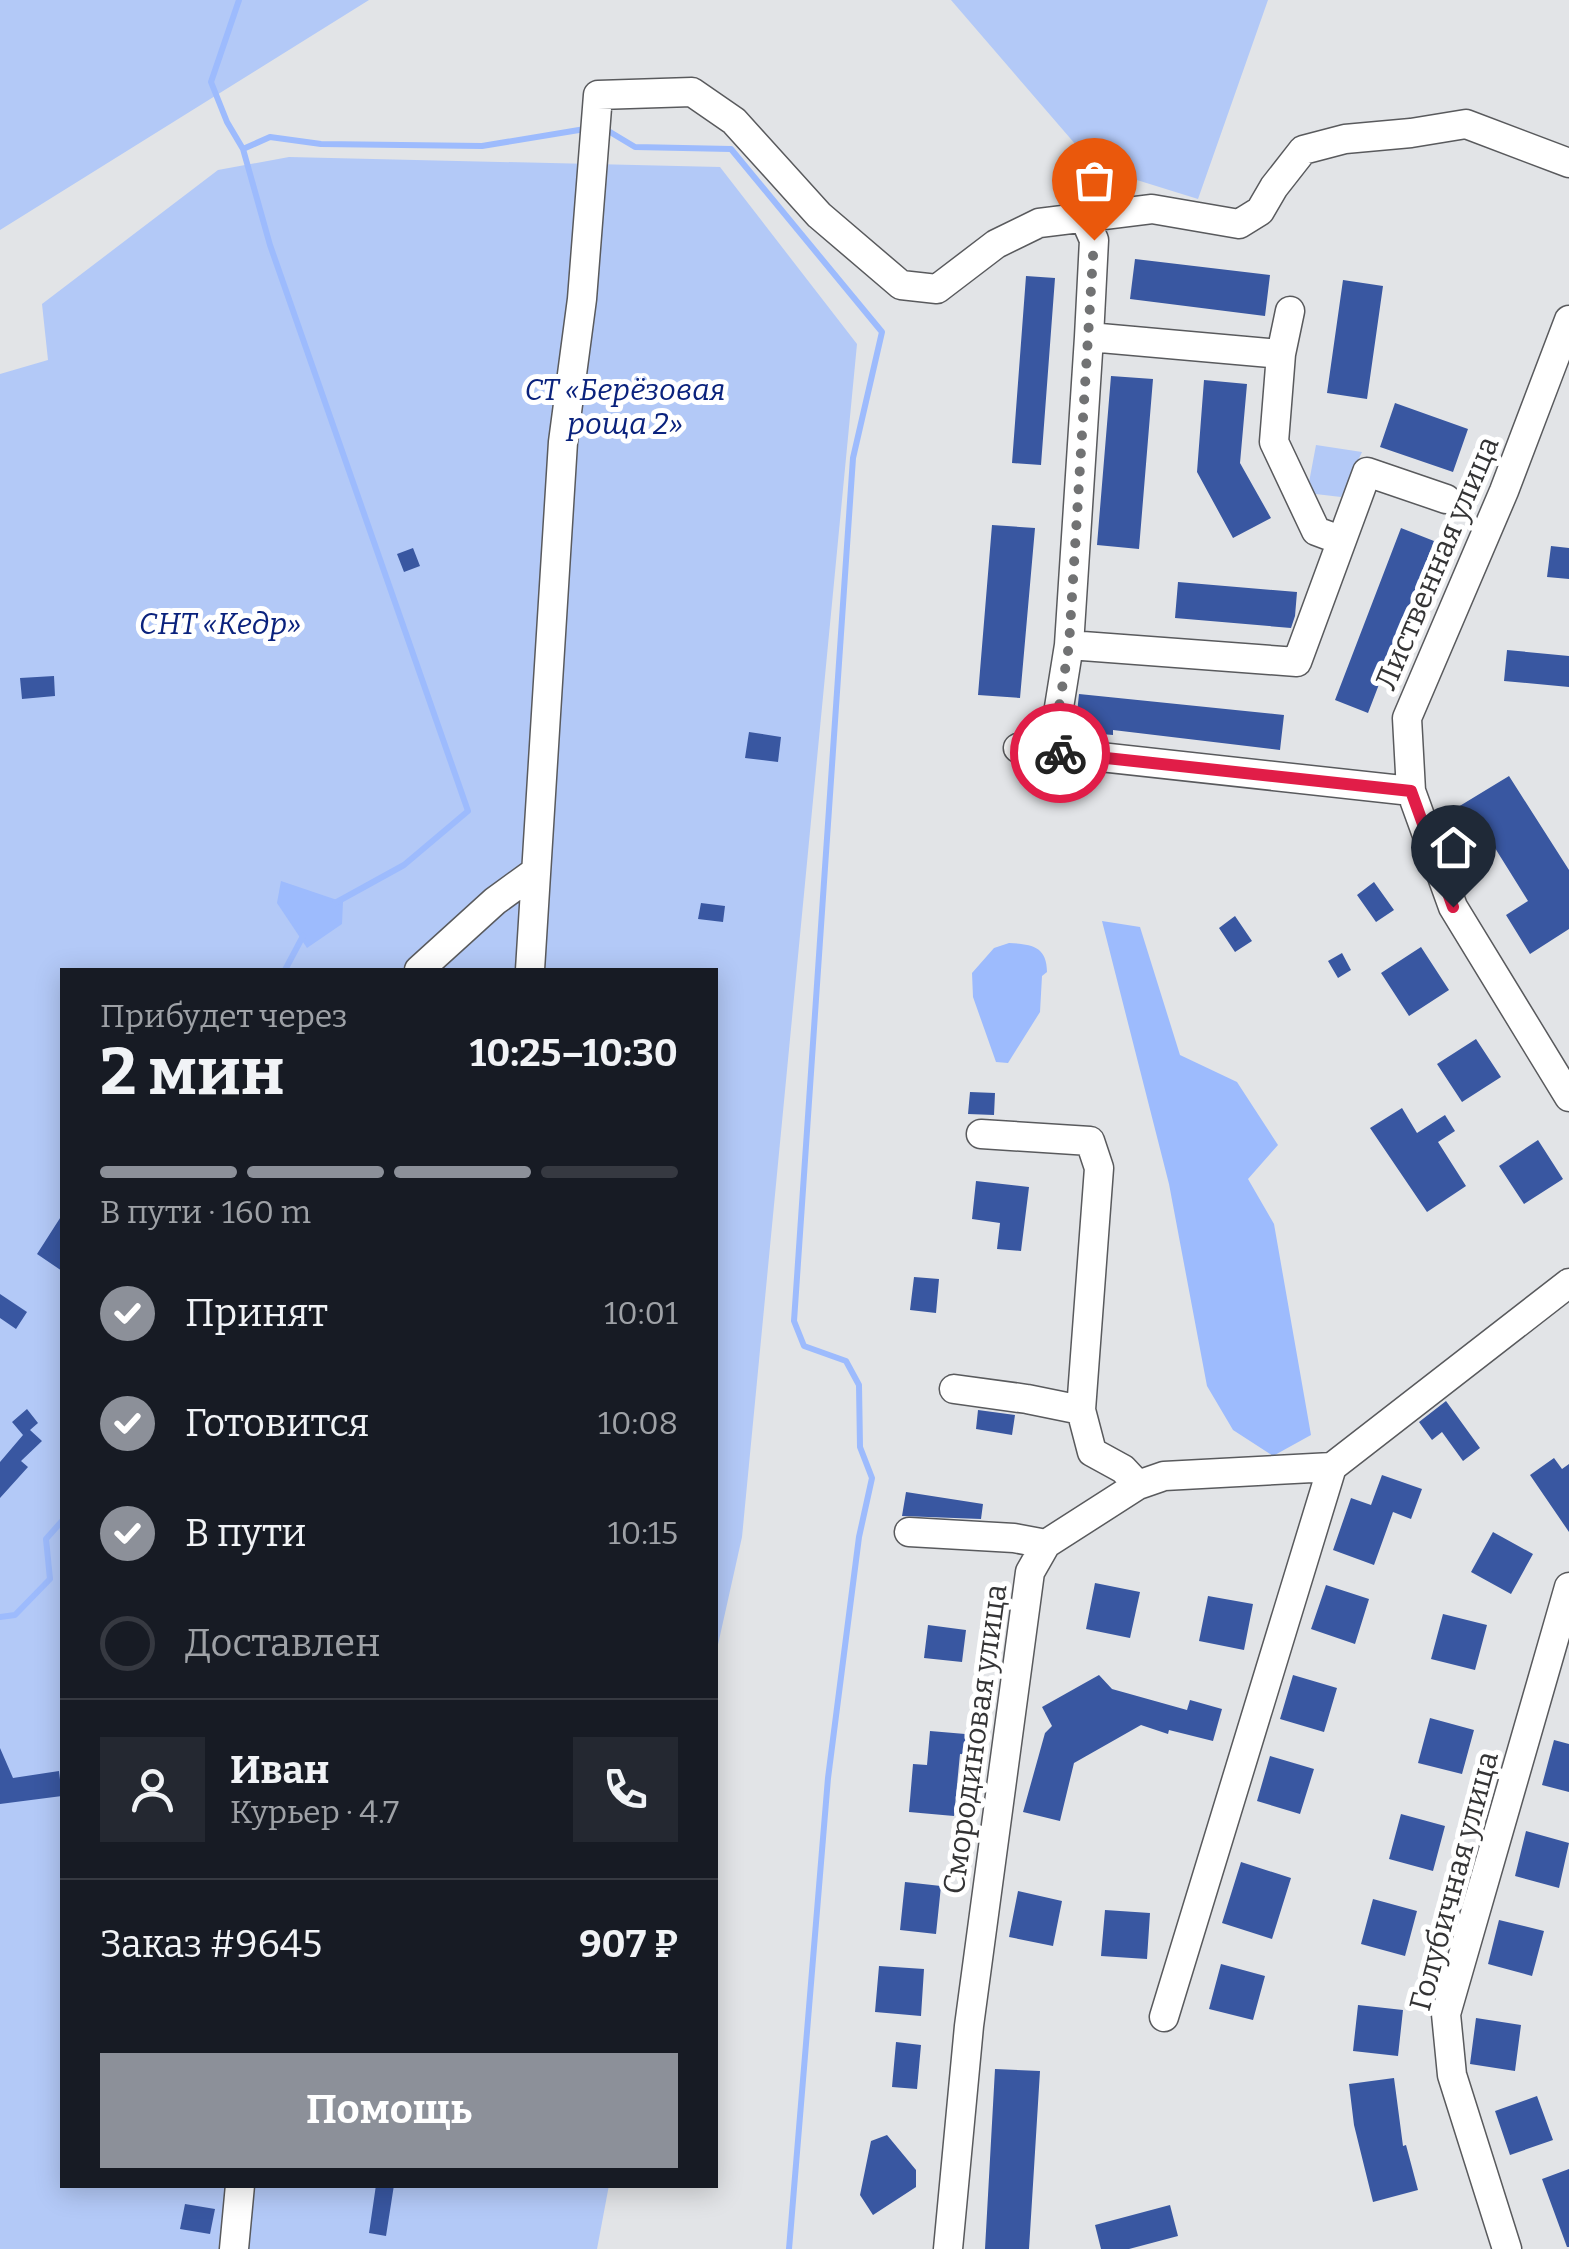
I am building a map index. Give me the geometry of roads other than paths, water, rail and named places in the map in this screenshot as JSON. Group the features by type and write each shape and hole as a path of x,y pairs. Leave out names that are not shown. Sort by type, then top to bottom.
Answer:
{"street":[{"path":"530,968 563,442 582,299 598,96 692,92 734,120 819,214 900,285 937,289 1010,237 1039,223 1152,209 1239,224 1260,211 1303,150 1345,138 1466,124 1569,163"},
{"path":"1055,753 1069,645 1090,337 1094,240 1084,217"},
{"path":"1290,311 1274,442 1316,531 1340,540"},
{"name":"Лиственная улица","path":"1569,320 1504,492 1407,718 1411,791 1453,907 1569,1098"},
{"path":"1090,337 1282,354"},
{"path":"1069,645 1297,662 1367,472 1446,499"},
{"path":"1018,748 1411,791"},
{"path":"421,968 494,900 535,872"},
{"path":"981,1134 1090,1141 1100,1168 1081,1410 1092,1452 1123,1469 1138,1486"},
{"path":"909,1532 1014,1538 1046,1544 1138,1486 1164,1476 1332,1467 1569,1283"},
{"path":"954,1390 1027,1398 1081,1410"},
{"path":"1164,2017 1332,1467"},
{"name":"Смородиновая улица","path":"948,2249 969,2026 1030,1572 1046,1544"},
{"name":"Голубичная улица","path":"1507,2249 1452,2074 1446,2014 1569,1587"},
{"path":"234,2249 240,2188"}],"waterway":[{"path":"239,0 211,82 243,149 270,245 468,811 404,865 335,903"},
{"path":"243,149 270,137 321,144 482,146 585,129"},
{"path":"610,132 635,147 731,149 882,332 853,458 794,1321 804,1346 846,1361 859,1385 860,1447 872,1478 859,1537 828,1778 789,2249"},
{"path":"286,968 303,936"},
{"path":"0,1617 15,1615 50,1579 46,1539 60,1523"}],"park label":[{"name":"СТ «Берёзовая роща 2»","path":"625,407"},
{"name":"СНТ «Кедр»","path":"220,624"}]}
